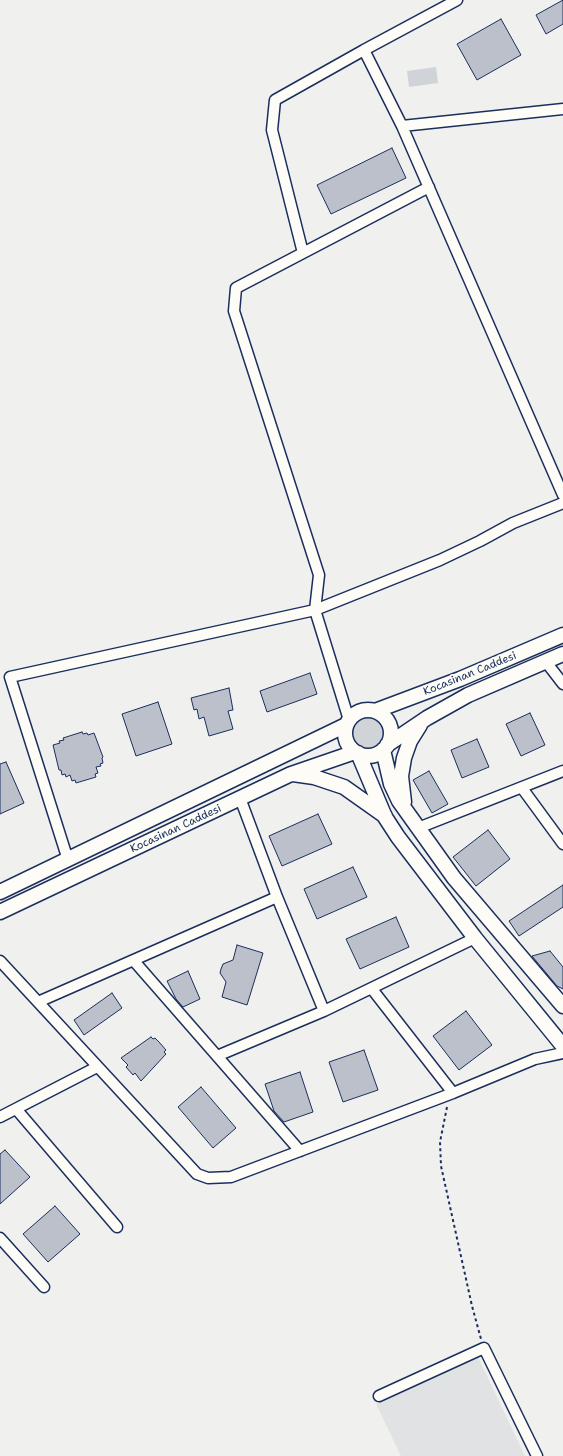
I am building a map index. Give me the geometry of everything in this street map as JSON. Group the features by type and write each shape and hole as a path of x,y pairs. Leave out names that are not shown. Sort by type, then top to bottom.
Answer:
{"main road":[{"name":"Kocasinan Caddesi","path":"375,711 460,679 563,635"},
{"name":"Kocasinan Caddesi","path":"385,748 427,718 468,696 563,654"},
{"path":"357,752 373,755 385,748 390,740 391,728 385,717 375,711 363,710 353,715 345,731 348,743 357,752 385,817 398,837 475,938 563,1046"},
{"path":"407,812 402,788 404,758 413,737 427,718"},
{"name":"Kocasinan Caddesi","path":"0,892 348,723"},
{"path":"385,748 393,788 399,801 454,878 563,1006"},
{"name":"Kocasinan Caddesi","path":"0,912 291,774 357,752"},
{"path":"291,774 314,776 340,785 354,793 385,817"}],"street":[{"path":"303,253 272,130 275,100 457,0"},
{"path":"364,50 402,126 563,495"},
{"path":"402,126 563,109"},
{"path":"348,723 315,610 319,574 234,310 236,288 429,188"},
{"path":"68,860 10,677 315,610 440,560 513,524 563,503"},
{"path":"546,662 563,684"},
{"path":"418,828 563,771"},
{"path":"522,788 563,844"},
{"path":"240,798 277,897 324,1011"},
{"path":"38,1002 277,897"},
{"path":"217,1056 324,1011 475,938"},
{"path":"0,961 196,1174 215,1179 231,1177 453,1093 535,1059 563,1053"},
{"path":"134,961 300,1151"},
{"path":"372,989 453,1093"},
{"path":"0,1117 17,1110 97,1067"},
{"path":"17,1110 117,1227"},
{"path":"0,1238 44,1287"},
{"path":"379,1396 484,1348 536,1456"}],"path":[{"path":"453,1093 442,1130 441,1166 470,1300 484,1348"}],"shaded area":[{"path":"436,67 438,83 409,87 407,71"},
{"path":"371,716 380,721 384,726 384,740 380,745 375,749 365,750 361,749 352,740 351,730 352,726 361,717"},
{"path":"478,1357 525,1456 401,1456 376,1404"}],"building":[{"path":"563,0 563,24 546,34 536,15"},
{"path":"501,19 521,55 477,80 457,44"},
{"path":"392,148 406,178 331,214 317,185"},
{"path":"310,673 317,694 267,712 260,691"},
{"path":"229,688 233,710 228,711 233,729 209,736 204,717 199,719 197,709 194,710 191,698"},
{"path":"158,702 172,744 136,756 122,714"},
{"path":"530,713 545,745 521,756 506,724"},
{"path":"82,732 83,734 87,733 88,735 94,733 103,757 103,763 100,764 101,766 96,767 98,773 95,774 96,777 76,783 75,780 72,781 70,775 66,777 65,774 62,775 61,770 59,770 53,745 60,743 59,741 64,740 63,738"},
{"path":"477,739 489,767 462,778 451,750"},
{"path":"6,762 24,803 0,814 0,764"},
{"path":"429,771 448,804 432,813 413,780"},
{"path":"318,814 332,844 282,866 269,836"},
{"path":"488,830 510,859 476,886 453,857"},
{"path":"353,867 367,897 317,919 304,889"},
{"path":"563,885 563,907 519,936 509,921"},
{"path":"396,917 409,947 360,969 346,939"},
{"path":"237,945 263,953 247,1005 222,997 226,982 220,973 221,969 223,964 233,960"},
{"path":"550,951 563,967 563,989 557,986 532,956"},
{"path":"188,971 200,999 183,1007 176,999 167,981"},
{"path":"112,993 122,1008 84,1035 74,1020"},
{"path":"466,1011 492,1045 459,1070 433,1036"},
{"path":"151,1037 153,1039 155,1038 159,1042 166,1050 164,1052 166,1054 141,1081 135,1073 133,1075 126,1067 128,1065 121,1058"},
{"path":"364,1050 378,1090 343,1102 329,1062"},
{"path":"300,1072 313,1112 284,1122 274,1111 265,1084"},
{"path":"201,1087 236,1128 213,1148 178,1107"},
{"path":"5,1150 30,1177 0,1204 0,1154"},
{"path":"55,1206 80,1234 48,1262 23,1234"}]}
